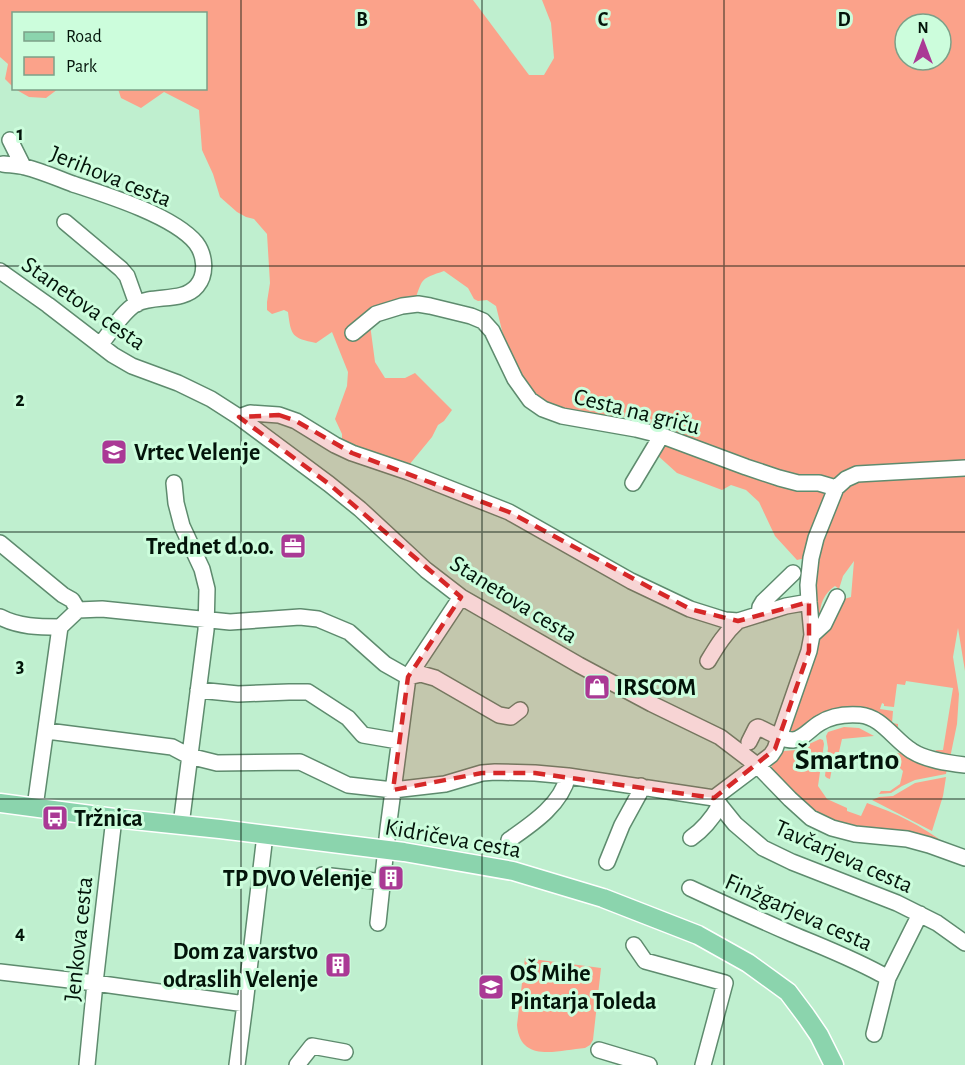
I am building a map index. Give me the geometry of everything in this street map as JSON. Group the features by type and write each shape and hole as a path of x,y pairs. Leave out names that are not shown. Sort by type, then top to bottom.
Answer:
{"main road":[{"name":"Kidričeva cesta","path":"0,803 404,852 513,871 603,898 698,935 748,963 788,993 819,1035 834,1065"}],"street":[{"path":"10,140 23,166"},
{"name":"Jerihova cesta","path":"3,164 23,166 148,212 180,229 195,242 202,253 204,263 203,275 197,286 190,292 179,296 136,304"},
{"path":"65,222 121,269 127,276 136,304 100,345"},
{"name":"Stanetova cesta","path":"0,271 48,304 113,355 132,366 211,399 239,417 345,496 426,570 461,597 579,665 720,737 758,766 811,818 832,828 855,834 907,839 965,858"},
{"name":"Cesta na griču","path":"353,333 376,314 402,306 418,304 471,316 483,321 492,331 515,380 530,400 543,409 562,416 660,435 779,478 798,483 819,483 836,488"},
{"path":"239,417 250,413 279,415 296,421 334,445 352,453 408,472 509,512 631,581 690,609 725,620 738,621 786,606 808,603"},
{"path":"633,483 660,435"},
{"path":"692,838 714,816 717,801 775,750 803,671 812,635 808,603 811,558 816,538 836,488 846,479 857,474 965,468"},
{"path":"174,483 182,526 202,569 207,589 207,620 181,825"},
{"path":"0,543 72,600 78,610"},
{"path":"759,614 764,602 793,573"},
{"path":"378,923 398,741 408,676 461,597"},
{"path":"812,635 824,624 837,597"},
{"path":"35,807 60,627 78,610 102,609 230,622 300,617 318,619 349,632 385,664 408,676 422,674 435,678 499,715 511,717 520,710"},
{"path":"0,617 11,623 32,627 60,627"},
{"path":"708,661 721,638 738,621"},
{"path":"198,690 238,694 308,692 348,718 363,735 398,741"},
{"path":"749,742 758,727 780,737 794,740 821,722 838,715 862,715 879,722 912,751 941,761 965,765"},
{"path":"46,731 172,747 189,756 217,763 300,762 348,785 393,790 445,784 482,773 535,773 641,786 717,801"},
{"path":"509,840 535,822 555,802 568,776"},
{"path":"607,862 641,786"},
{"name":"Tavčarjeva cesta","path":"717,801 735,824 763,848 792,862 897,903 937,923 965,943"},
{"name":"Jenkova cesta","path":"87,1065 114,818"},
{"path":"237,1065 264,835"},
{"path":"322,874 383,882"},
{"name":"Finžgarjeva cesta","path":"690,888 844,955 888,978"},
{"path":"874,1034 888,978 920,914"},
{"path":"634,945 645,962 725,983 703,1065"},
{"path":"0,972 245,1004"},
{"path":"297,1065 312,1046 345,1052"},
{"path":"599,1050 649,1065"}],"highlighted area":[{"path":"279,415 296,421 352,453 509,512 690,609 738,621 809,602 809,651 775,749 714,798 535,773 482,773 393,790 408,677 461,597 329,484 239,417"}],"green space":[{"path":"0,0 473,0 529,75 544,75 554,58 551,23 542,0 965,0 965,465 848,470 806,558 797,560 775,536 759,502 746,490 731,485 722,490 677,473 656,454 666,437 662,427 624,417 585,415 565,411 546,403 530,391 506,347 496,306 487,300 474,299 468,288 444,271 424,280 415,300 369,317 375,362 385,378 405,378 415,373 452,410 409,465 342,444 342,434 335,419 347,386 348,372 332,332 316,343 302,339 294,335 288,312 284,310 272,314 267,310 270,283 267,234 254,219 237,212 220,197 202,150 199,110 164,92 141,108 121,98 118,90 207,90 207,12 12,12 12,86 5,79 8,64 0,57"},
{"path":"17,90 57,90 46,98 29,97"},
{"path":"965,473 965,671 958,628 953,657 959,694 957,724 950,758 935,752 943,750 953,688 906,681 905,685 897,684 894,707 884,706 882,703 880,709 893,711 892,723 898,724 898,730 874,715 791,733 789,731 814,654 817,654 819,637 844,599 851,597 854,561 843,576 839,589 835,586 824,597 818,623 816,571 840,492 848,482"},
{"path":"844,727 859,728 874,736 842,739 839,752 835,752 830,779 825,776 828,748 826,736 828,732"},
{"path":"820,739 824,744 818,786 827,799 861,816 867,803 878,807 918,826 946,844 856,831 816,817 771,769 781,752 796,750"},
{"path":"902,753 947,768 946,774 915,780 891,793 879,794 881,791 890,791 900,784 903,771 889,757 892,754"},
{"path":"946,777 943,796 932,831 872,800 893,796 915,783"},
{"path":"525,958 601,968 593,1040 590,1045 585,1048 542,1052 525,1045 517,1025"}],"place":[{"name":"Vrtec Velenje","path":"114,452"},
{"name":"Trednet d.o.o.","path":"293,546"},
{"name":"IRSCOM","path":"597,687"},
{"name":"Tržnica","path":"55,818"},
{"name":"TP DVO Velenje","path":"391,878"},
{"name":"Dom za varstvo odraslih Velenje","path":"338,965"},
{"name":"OŠ Mihe Pintarja Toleda","path":"491,987"}],"district":[{"name":"Šmartno","path":"847,759"}]}
